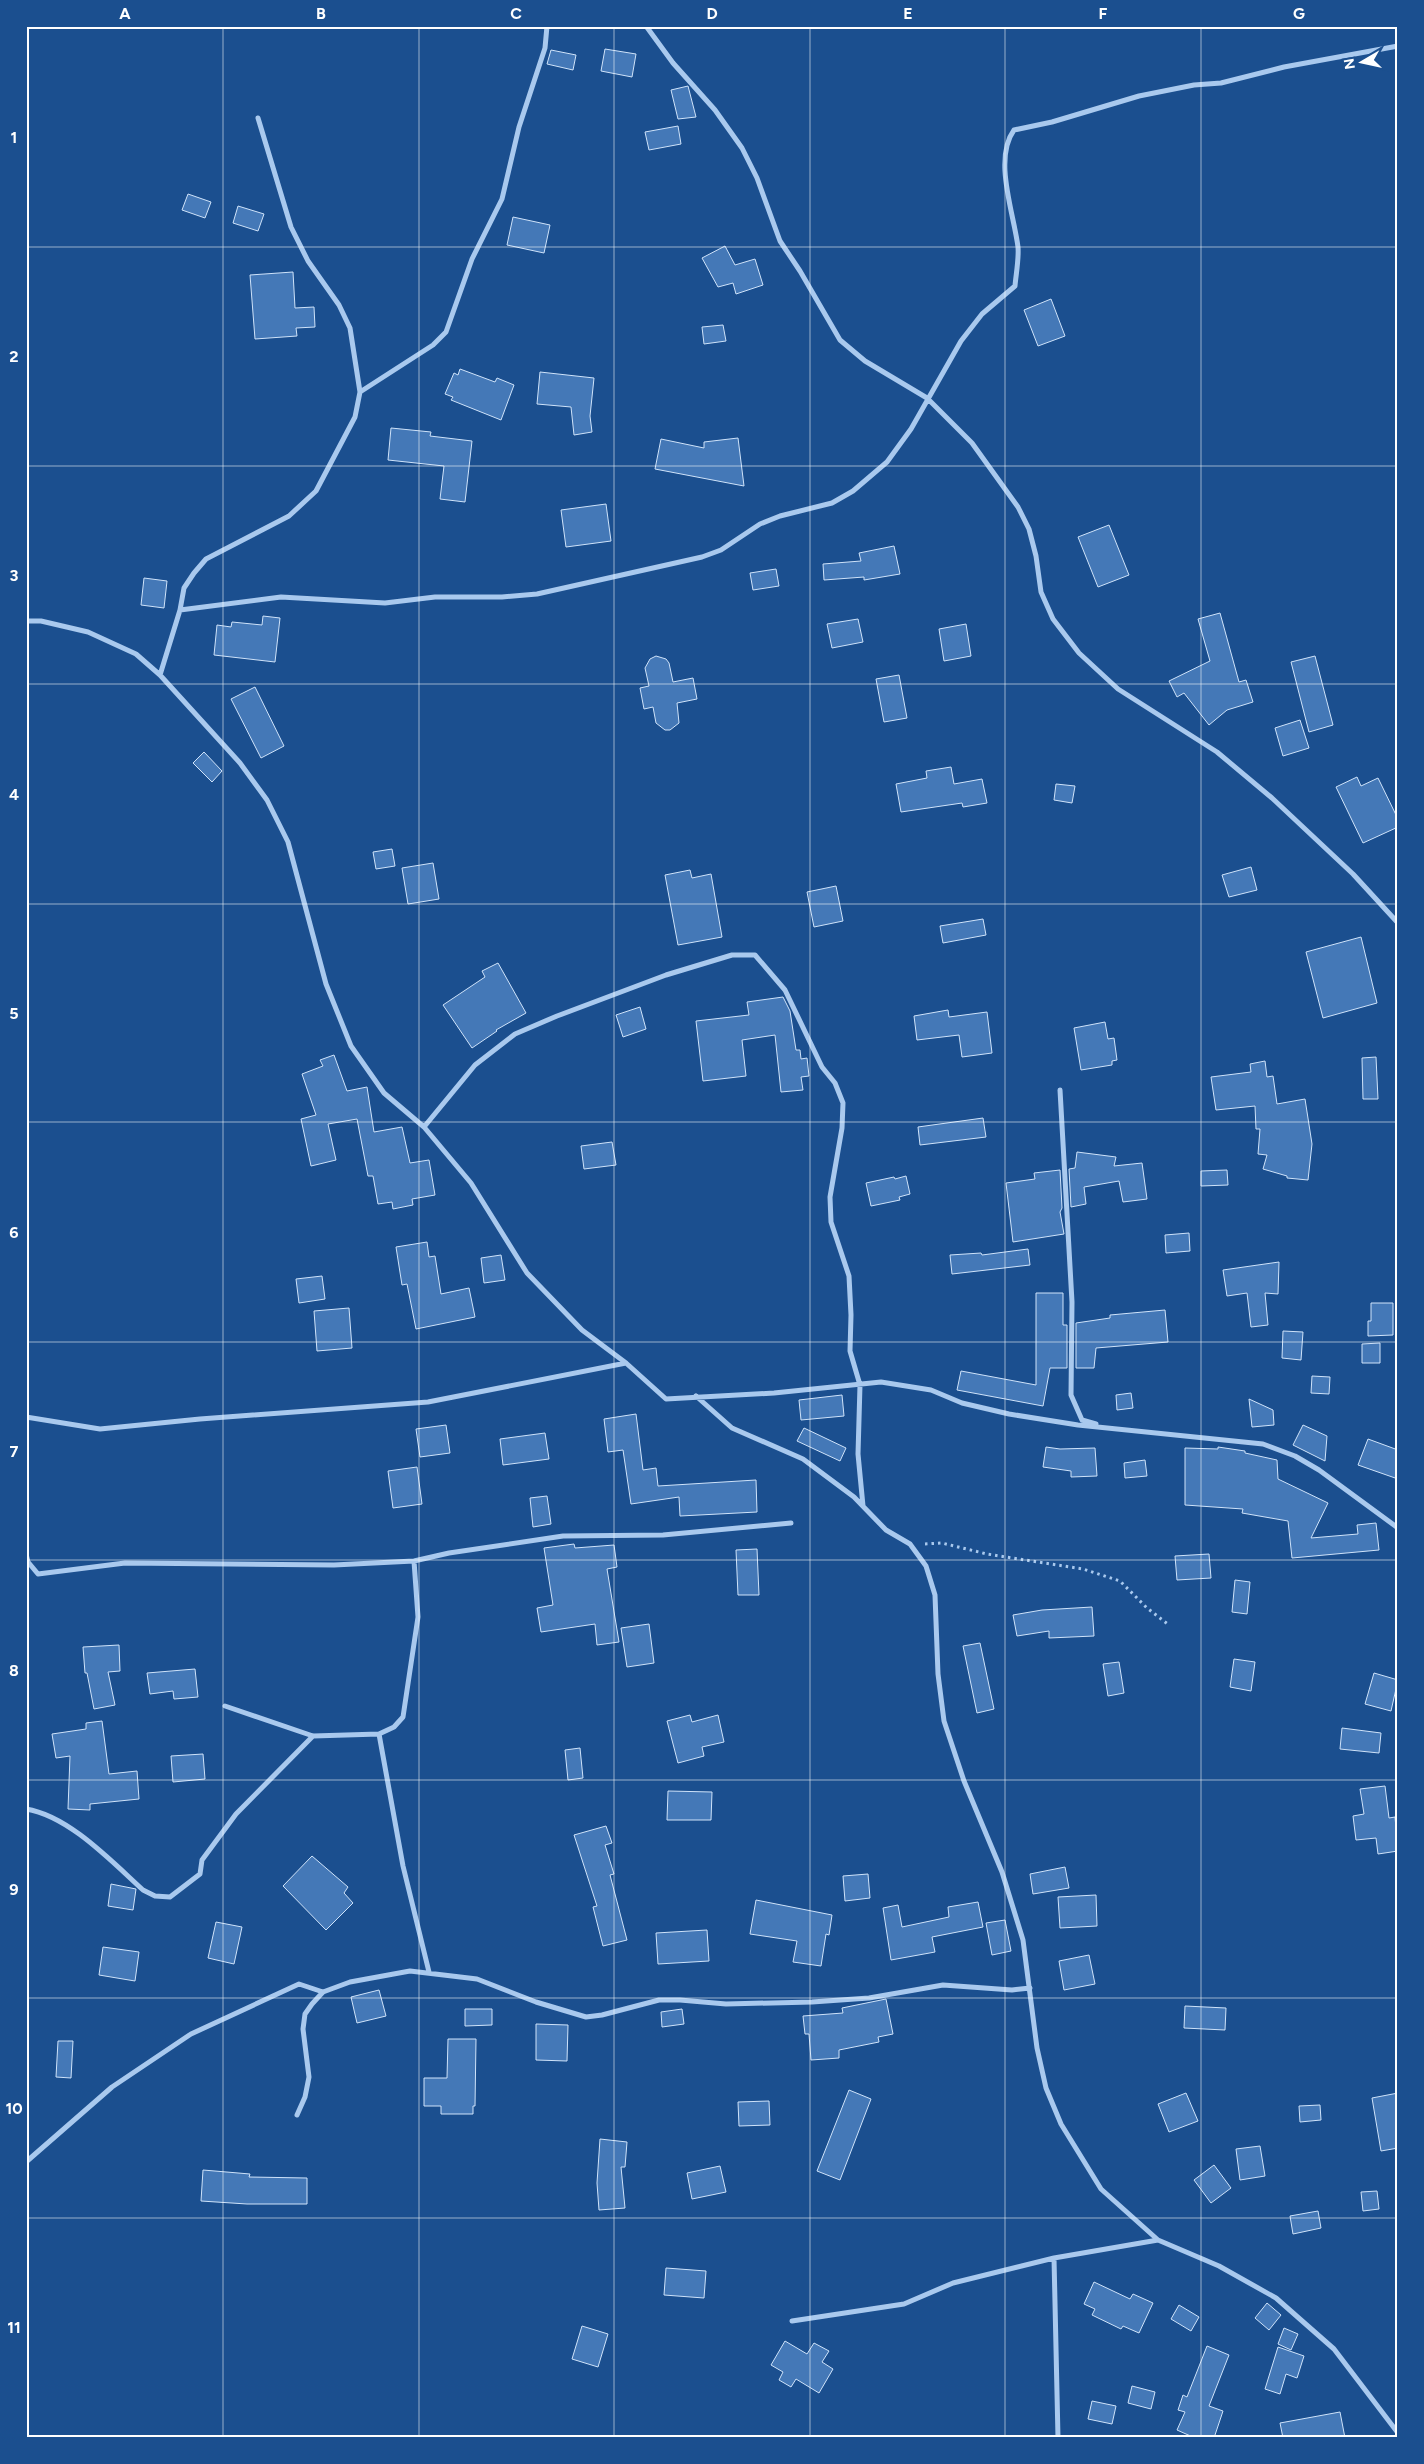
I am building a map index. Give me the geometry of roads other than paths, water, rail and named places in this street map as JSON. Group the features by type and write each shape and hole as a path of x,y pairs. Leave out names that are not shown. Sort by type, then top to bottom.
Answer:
{"street":[{"path":"360,392 433,345 446,332 472,260 502,198 519,127 545,48 546,26"},
{"path":"646,26 673,63 715,110 742,148 757,178 780,241 800,271 840,340 865,361 927,398 972,443 1018,507 1029,529 1036,556 1041,592 1053,619 1079,652 1118,689 1217,752 1272,798 1353,874 1398,923"},
{"path":"180,610 281,597 384,603 435,597 502,598 537,594 702,556 721,550 760,524 780,516 832,503 853,491 887,462 911,429 961,340 982,314 1015,286 1018,250 1004,164 1008,139 1014,130 1052,122 1139,96 1221,83 1284,67 1398,46"},
{"path":"160,675 180,610 184,588 206,559 290,516 316,491 355,417 360,392 350,328 339,305 308,261 291,227 258,118"},
{"path":"26,621 41,622 88,632 136,654 160,675 240,763 267,800 288,842 326,984 351,1046 384,1093 424,1127 471,1183 527,1272 582,1330 626,1363 666,1399 774,1393 882,1382 931,1390 962,1403 1009,1414 1078,1425 1263,1444 1296,1456 1319,1470 1398,1528"},
{"path":"424,1127 475,1065 515,1034 666,975 732,954 755,955 786,990 822,1067 835,1083 843,1103 842,1128 830,1197 831,1222 849,1276 850,1351 860,1385 858,1454 863,1506"},
{"path":"1060,1090 1072,1302 1072,1395 1082,1420 1106,1427"},
{"path":"26,1417 100,1429 200,1419 428,1402 626,1363"},
{"path":"695,1396 732,1428 803,1459 863,1506 886,1530 910,1544 926,1566 935,1595 938,1674 944,1721 964,1781 1002,1872 1023,1940 1037,2048 1046,2088 1061,2124 1101,2188 1158,2240 1219,2266 1276,2298 1334,2349 1398,2433"},
{"path":"26,1554 28,1562 38,1574 125,1563 334,1565 414,1561 449,1553 563,1536 663,1535 791,1523"},
{"path":"225,1706 313,1736 379,1734 394,1727 403,1717 418,1617 414,1561"},
{"path":"379,1734 403,1866 429,1972"},
{"path":"26,1809 42,1812 61,1821 143,1890 155,1896 170,1897 200,1874 202,1860 236,1814 313,1736"},
{"path":"297,2115 305,2097 309,2077 303,2029 306,2014 312,2004 323,1992 350,1982 410,1971 477,1979 536,2002 586,2017 602,2016 659,2000 726,2004 812,2002 869,1998 943,1985 1012,1990 1030,1988"},
{"path":"26,2162 112,2087 191,2034 299,1984 323,1992"},
{"path":"792,2321 904,2304 953,2283 1054,2258 1158,2240"},
{"path":"1054,2258 1058,2438"}]}
